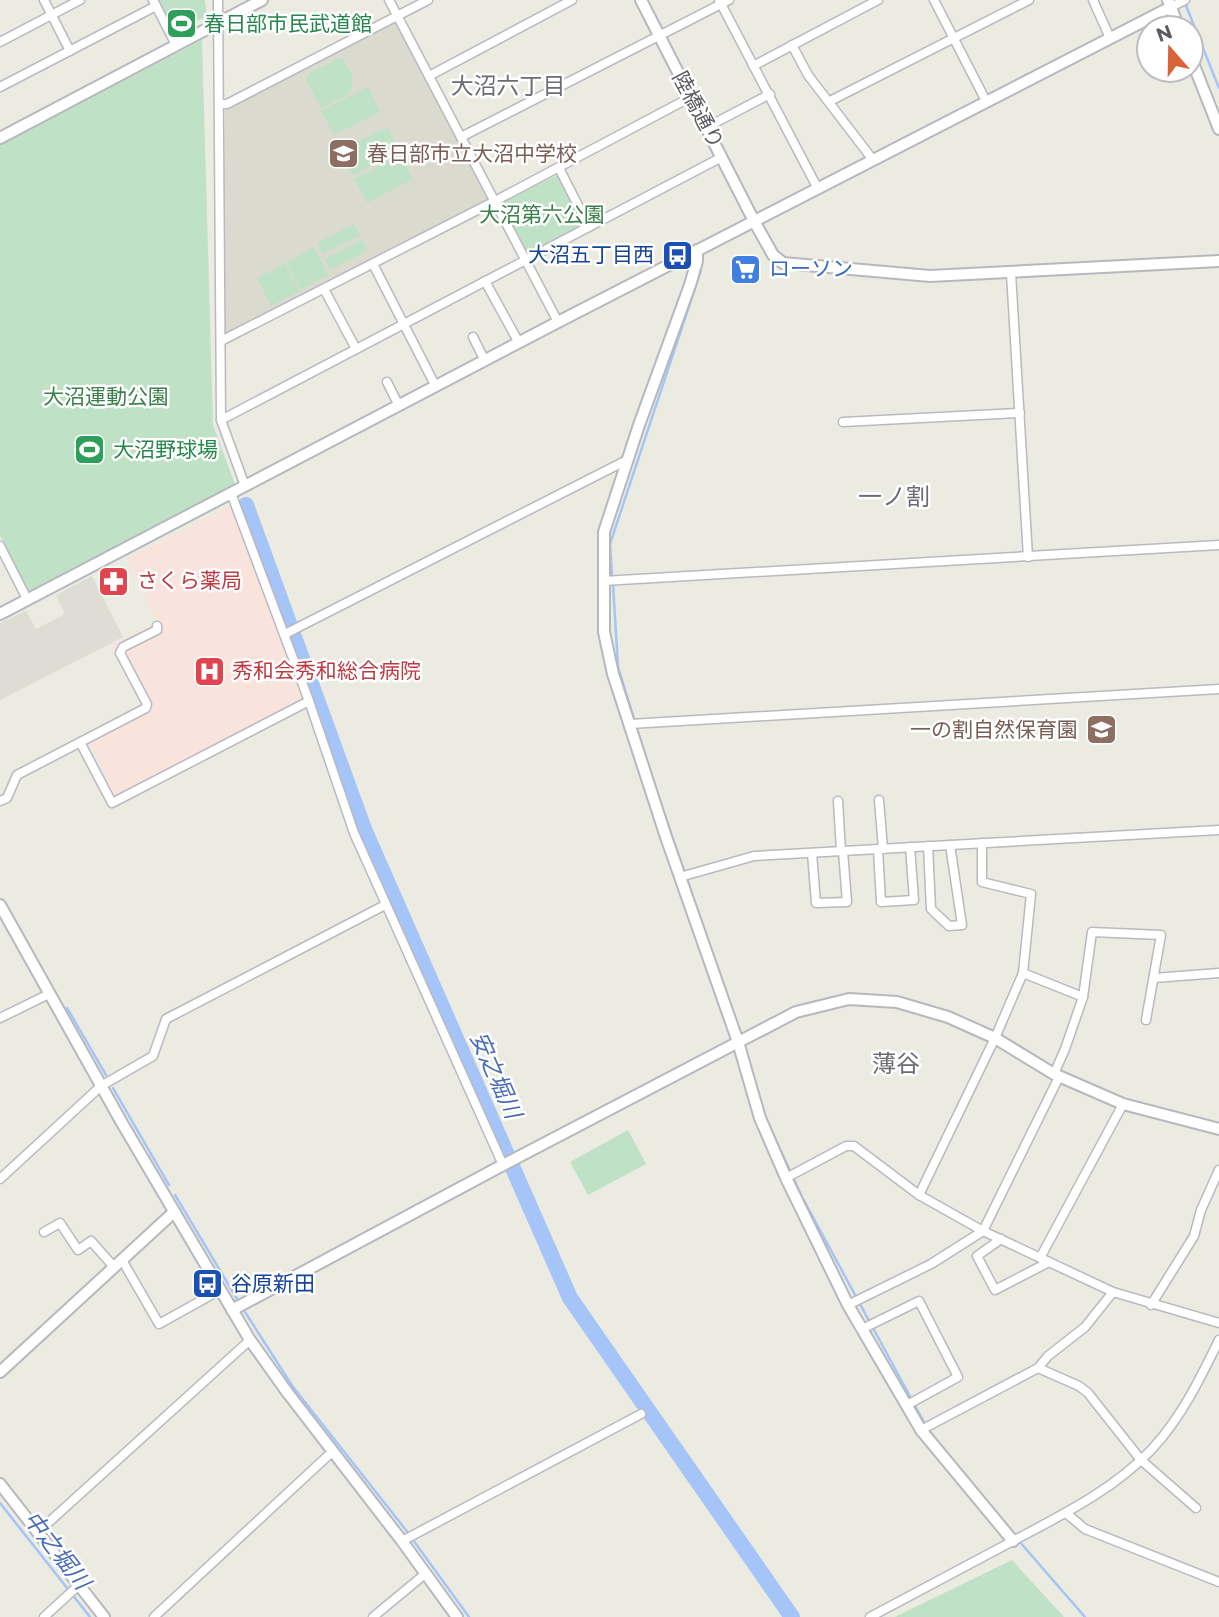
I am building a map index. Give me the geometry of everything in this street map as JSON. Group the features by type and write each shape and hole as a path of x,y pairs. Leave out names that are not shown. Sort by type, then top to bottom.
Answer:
{"street":[{"path":"44,0 70,51"},
{"path":"0,41 80,0"},
{"path":"218,0 221,420 245,486"},
{"path":"1,134 262,0"},
{"path":"389,0 558,322"},
{"path":"220,104 227,104 428,0"},
{"path":"429,76 572,0"},
{"name":"陸橋通り","path":"641,0 754,221 773,255 783,262 930,276 1219,261"},
{"path":"855,0 860,10"},
{"path":"753,66 878,0"},
{"path":"934,0 986,101"},
{"path":"830,101 1029,0"},
{"path":"1093,0 1110,38"},
{"path":"461,137 723,1 753,66 818,189"},
{"path":"0,614 1176,2"},
{"path":"0,87 155,3 176,45"},
{"path":"792,44 808,75 873,160"},
{"path":"1203,84 1217,116 1219,129"},
{"path":"707,127 770,94"},
{"path":"221,341 559,168 691,97"},
{"path":"221,420 722,157"},
{"path":"559,168 589,227"},
{"path":"697,250 697,261 690,285 604,531 604,632 613,674 738,1042 760,1118 786,1178 848,1305 921,1430 1016,1539"},
{"path":"373,264 436,387"},
{"path":"1011,273 1028,557"},
{"path":"485,281 519,343"},
{"path":"324,289 356,349"},
{"path":"472,337 485,361"},
{"path":"387,382 399,406"},
{"path":"843,422 1020,413"},
{"path":"285,634 627,460"},
{"path":"231,493 285,634 354,833 503,1165"},
{"path":"603,582 1219,545"},
{"path":"0,546 27,599"},
{"path":"0,801 7,798 17,775 146,708 147,704 121,650 156,630 157,626"},
{"path":"630,724 1219,689"},
{"path":"80,742 112,803 309,701"},
{"path":"879,800 881,902 914,900 910,847"},
{"path":"812,853 816,903 847,902 838,801"},
{"path":"680,877 754,856 1219,830"},
{"path":"919,1195 995,1038 1023,973 1031,894 982,882 982,843"},
{"path":"928,846 932,909 949,926 962,925 950,845"},
{"path":"0,905 174,1212 250,1340 404,1540 457,1617"},
{"path":"0,1179 102,1086 153,1056 166,1019 385,905"},
{"path":"848,1305 931,1264 983,1231 1056,1076 1083,997 1092,932 1161,935 1146,1020"},
{"path":"1023,973 1083,997"},
{"path":"1154,978 1219,973"},
{"path":"0,1018 49,994"},
{"path":"232,1310 796,1012 849,999 897,1002 948,1017 995,1038 1056,1076 1123,1104 1219,1129"},
{"path":"1001,1239 977,1256 995,1290 1045,1260 1123,1104"},
{"path":"786,1178 846,1146 854,1146 919,1195 983,1231 1113,1292 1219,1323"},
{"path":"1151,1305 1194,1236 1201,1210 1219,1170"},
{"path":"0,1372 174,1212"},
{"path":"44,1232 60,1223 78,1251 91,1241 118,1264 159,1324 220,1290"},
{"path":"921,1430 1038,1368 1048,1356 1085,1326 1113,1292"},
{"path":"862,1329 919,1301 958,1377 907,1405"},
{"path":"38,1532 250,1340"},
{"path":"870,1617 1066,1513 1141,1460 1195,1392 1219,1340"},
{"path":"1038,1368 1079,1386 1088,1393 1141,1460 1195,1508"},
{"path":"404,1540 641,1414"},
{"path":"154,1617 333,1451"},
{"path":"0,1484 77,1587 104,1617"},
{"path":"1066,1513 1085,1529 1219,1582"},
{"path":"373,1617 425,1574"},
{"path":"44,1617 77,1587"}],"shaded area":[{"name":"春日部市立大沼中学校","path":"393,23 396,24 488,199 221,341 225,110"},
{"name":"秀和会秀和総合病院","path":"232,505 303,697 114,796 90,743 147,714 111,646 157,621 127,559"},
{"path":"92,576 123,637 0,700 0,623 26,611 36,629 65,614 56,595"}],"green space":[{"name":"春日部市民武道館","path":"158,0 205,0 207,16 175,32"},
{"name":"大沼運動公園","path":"202,40 213,425 236,487 29,591 0,535 0,145"},
{"path":"342,57 352,75 351,93 321,108 306,79 310,73"},
{"path":"368,87 380,112 334,135 321,111"},
{"path":"387,127 399,151 353,175 340,151"},
{"path":"401,155 413,179 367,203 354,179"},
{"name":"大沼第六公園","path":"557,175 584,226 526,256 499,204"},
{"path":"354,224 360,235 323,254 317,243"},
{"path":"362,240 367,251 330,270 325,259"},
{"path":"314,247 329,276 315,282 303,260 314,283 300,290 286,262"},
{"path":"285,263 299,291 271,306 257,278 270,271 275,279 271,270"},
{"path":"628,1130 646,1164 588,1195 570,1162"},
{"path":"1012,1560 1064,1617 895,1617"}],"waterway":[{"path":"1185,3 1219,88"},
{"path":"612,577 610,544 701,270"},
{"name":"安之堀川","path":"246,505 364,829 570,1298 792,1617"},
{"path":"613,584 618,667 654,784 724,987"},
{"path":"67,1008 106,1075"},
{"path":"113,1088 169,1185"},
{"path":"768,1123 802,1197 925,1424"},
{"path":"175,1195 237,1299"},
{"path":"245,1312 293,1387 409,1534"},
{"path":"928,1430 986,1500"},
{"name":"中之堀川","path":"0,1503 90,1617"},
{"path":"413,1540 469,1617"},
{"path":"1019,1541 1085,1617"}],"place":[{"name":"春日部市民武道館","path":"181,24"},
{"name":"春日部市立大沼中学校","path":"344,154"},
{"name":"大沼五丁目西","path":"677,255"},
{"name":"ローソン","path":"746,269"},
{"name":"大沼野球場","path":"90,450"},
{"name":"さくら薬局","path":"114,581"},
{"name":"秀和会秀和総合病院","path":"209,671"},
{"name":"一の割自然保育園","path":"1101,730"},
{"name":"谷原新田","path":"208,1284"}],"district":[{"name":"大沼六丁目","path":"508,86"},
{"name":"一ノ割","path":"894,497"},
{"name":"薄谷","path":"896,1064"}]}
